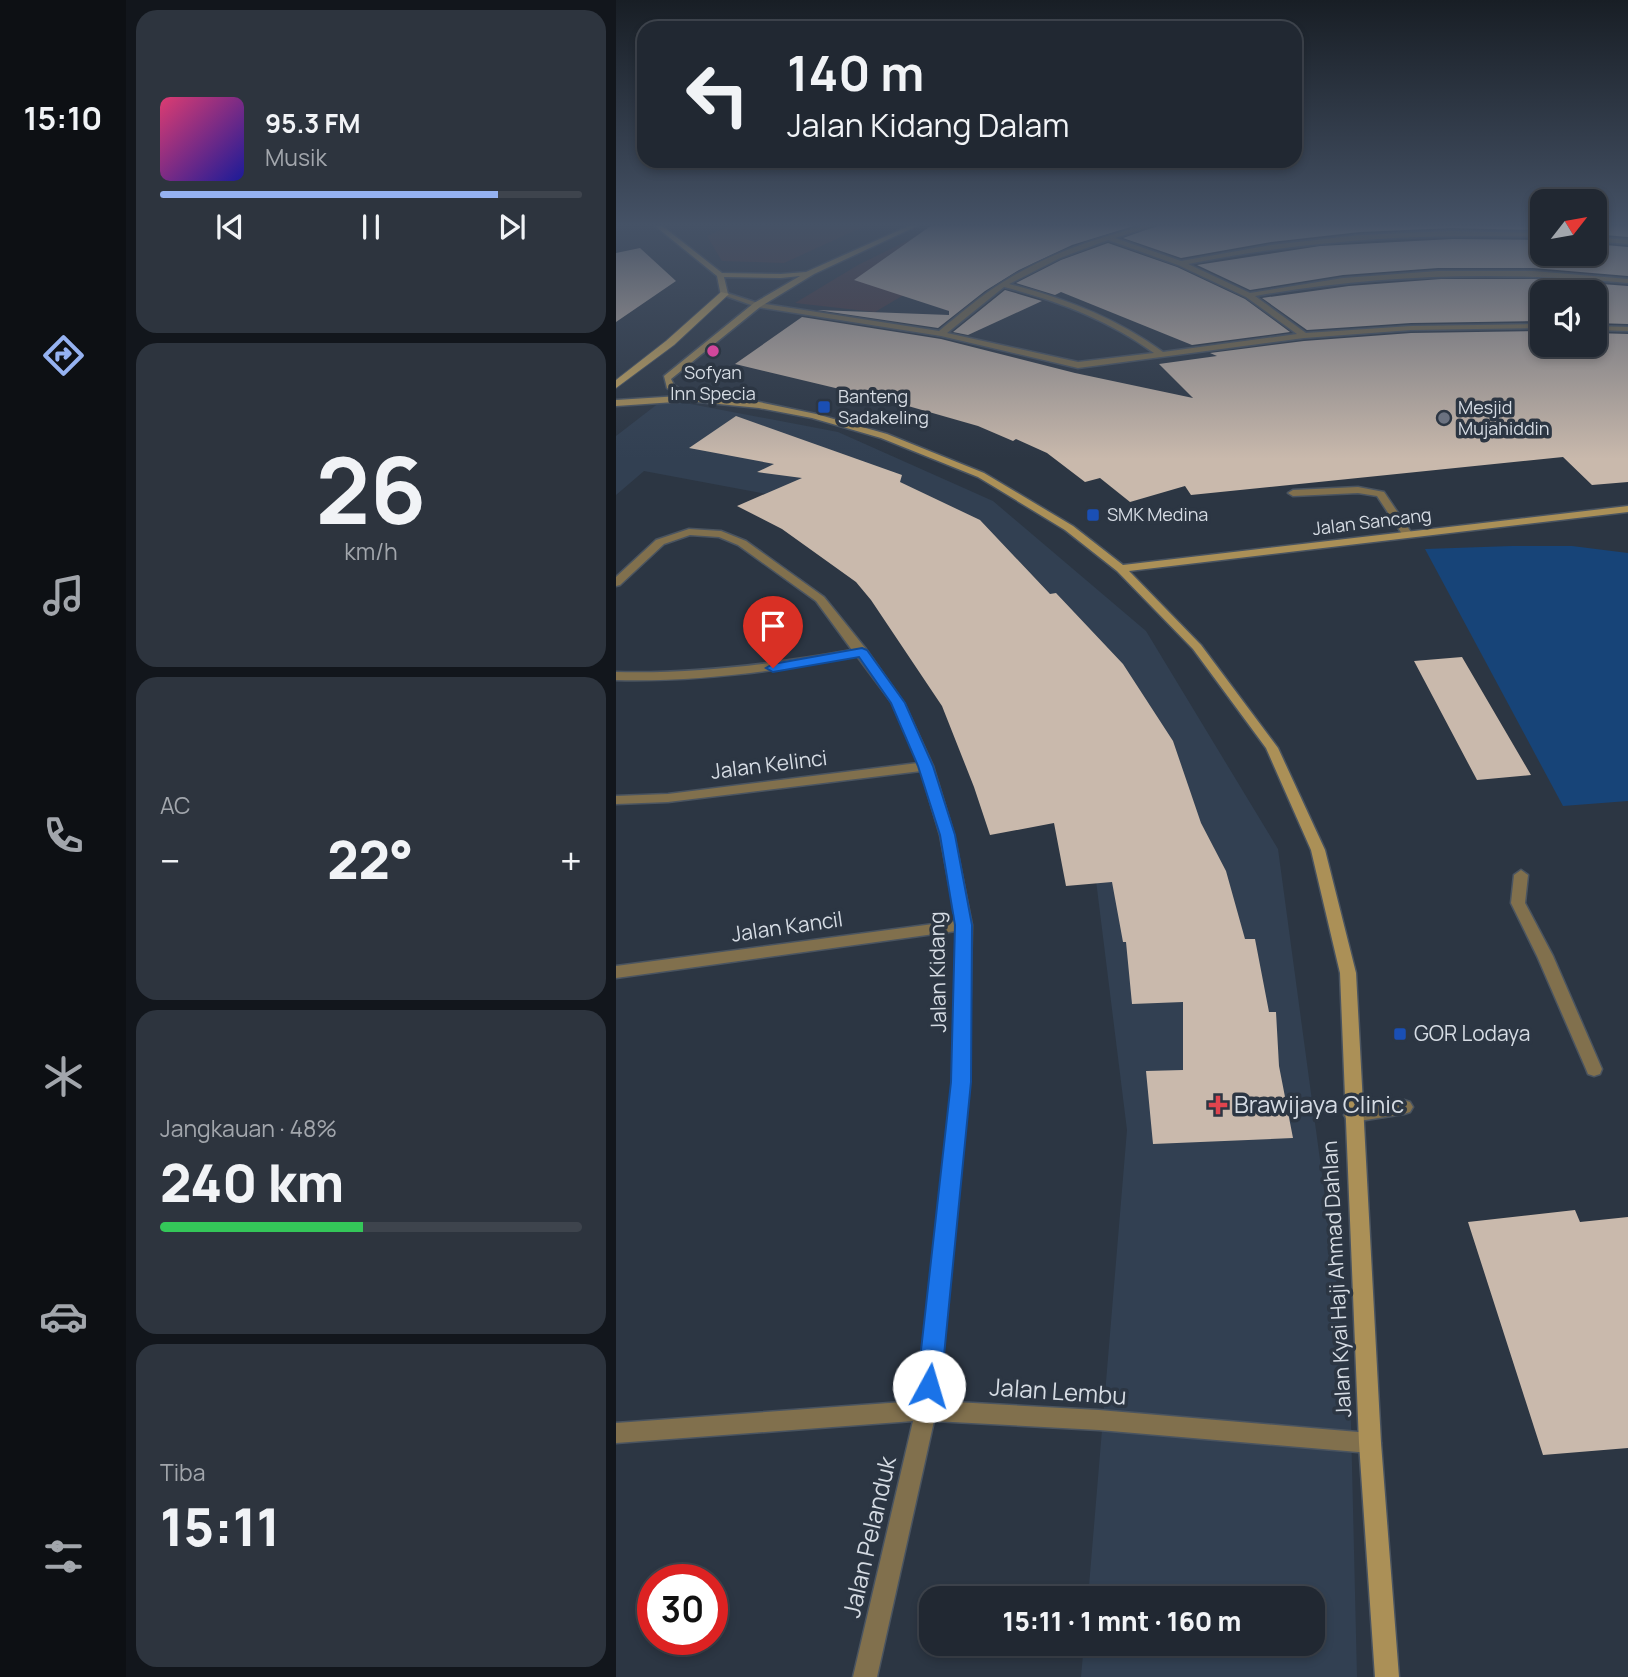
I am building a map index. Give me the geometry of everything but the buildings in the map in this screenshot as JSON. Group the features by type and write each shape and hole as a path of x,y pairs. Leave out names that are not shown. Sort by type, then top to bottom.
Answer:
{"main road":[{"path":"616,384 670,343 714,303"},
{"path":"689,398 670,386 667,378 760,303"},
{"name":"Jalan Kyai Haji Ahmad Dahlan","path":"616,402 689,398 759,405 813,416 884,436 981,475 1069,527 1121,569 1197,647 1272,748 1318,850 1349,973 1353,1115 1370,1443 1387,1677"},
{"name":"Jalan Sancang","path":"1121,569 1628,509"}],"street":[{"path":"752,303 941,334 1078,365 1304,336 1411,328 1530,326"},
{"path":"941,334 981,303"},
{"path":"1063,303 1094,313 1142,339 1162,355"},
{"path":"1260,303 1304,336"},
{"path":"1607,328 1628,329"},
{"path":"1293,493 1358,489 1380,494 1408,535"},
{"name":"Jalan Kidang","path":"616,583 660,542 689,532 721,534 742,543 820,599 898,703 926,766 947,835 964,925 961,1082 926,1410"},
{"path":"616,676 667,678 751,672 862,652"},
{"name":"Jalan Kelinci","path":"616,800 668,798 926,766"},
{"path":"1521,875 1518,903 1545,956 1594,1069"},
{"name":"Jalan Kancil","path":"616,972 964,925"},
{"path":"1353,1115 1404,1107"},
{"name":"Jalan Lembu","path":"616,1433 926,1410 1100,1420 1370,1443"},
{"name":"Jalan Pelanduk","path":"865,1677 926,1410"}],"shaded area":[{"path":"797,303 890,303 875,312"},
{"path":"664,399 838,432 993,501 1146,631 1278,849 1350,1382 1357,1677 1081,1677 1083,1656 1325,1656 1325,1586 1089,1586 1127,1130 1086,800 788,498 644,471 616,495 616,436"},
{"path":"1572,546 1628,553 1628,801 1563,806 1425,549"}],"place":[{"name":"Sofyan Inn Specia","path":"713,351"},
{"name":"Banteng Sadakeling","path":"824,407"},
{"name":"Mesjid Mujahiddin","path":"1444,418"},
{"name":"SMK Medina","path":"1093,515"},
{"name":"GOR Lodaya","path":"1400,1034"},
{"name":"Brawijaya Clinic","path":"1218,1105"}],"route":[{"path":"773,668 862,652 898,703 926,766 947,835 964,925 961,1082 929,1386"}]}
